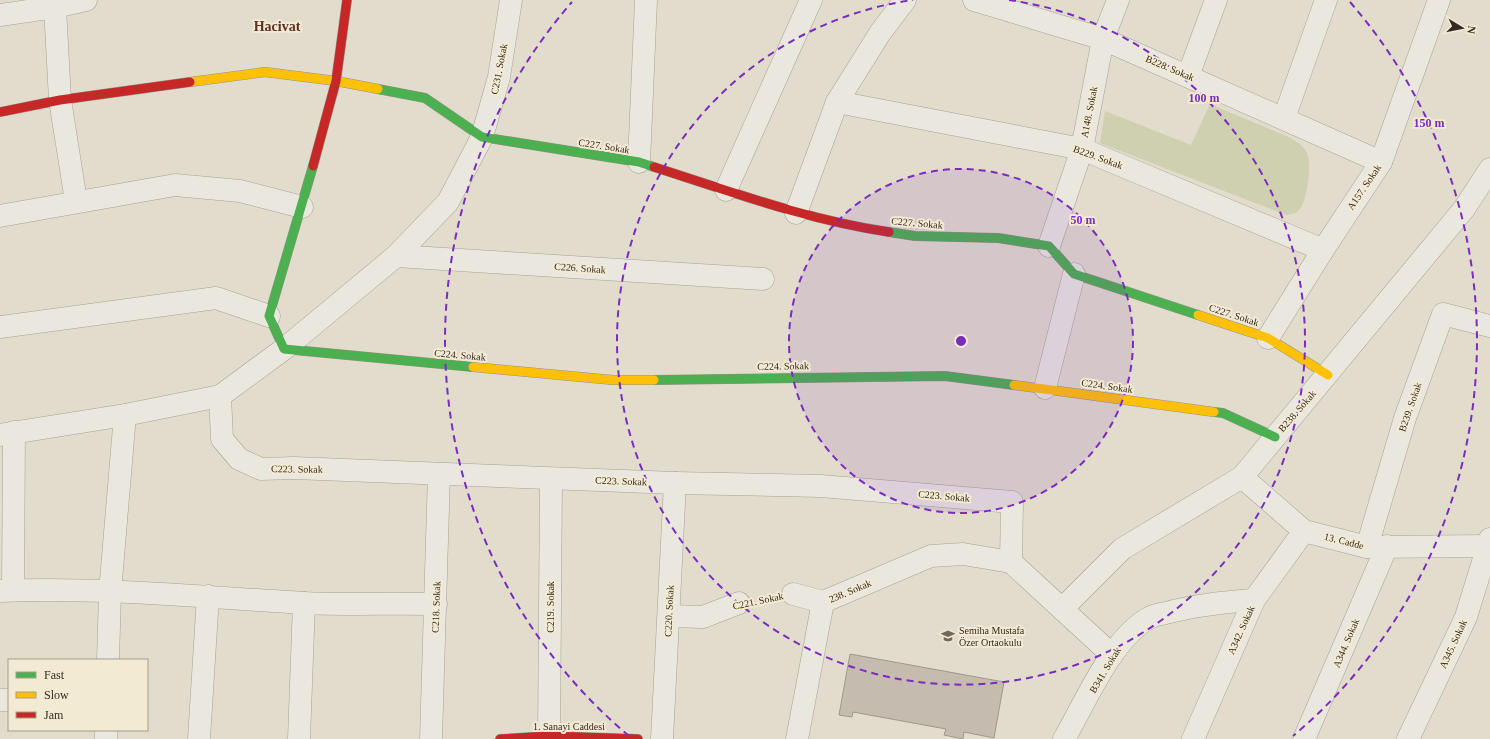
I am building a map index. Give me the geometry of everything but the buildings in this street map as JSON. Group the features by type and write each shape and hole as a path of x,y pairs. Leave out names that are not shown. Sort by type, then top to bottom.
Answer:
{"street":[{"path":"0,14 28,5 55,7 86,0"},
{"path":"284,349 269,316 302,207 336,81 348,0"},
{"name":"C231. Sokak","path":"220,396 284,349 396,256 448,202 482,138 499,77 511,0"},
{"path":"639,162 646,0"},
{"path":"726,190 811,0"},
{"path":"796,213 837,102 880,32 905,0"},
{"name":"B228. Sokak","path":"974,0 1011,5 1103,40 1284,118 1381,162"},
{"name":"A148. Sokak","path":"1049,246 1082,149 1103,40 1118,0"},
{"path":"1188,76 1216,0"},
{"path":"1284,118 1326,0"},
{"name":"A157. Sokak","path":"1268,338 1323,250 1381,162 1439,0"},
{"path":"55,7 60,100 76,201"},
{"path":"0,112 60,100 265,72 336,81 425,98 482,138"},
{"name":"B229. Sokak","path":"837,102 1082,149 1323,250"},
{"name":"C227. Sokak","path":"482,138 639,162 796,213 854,228 915,236 998,238 1049,246 1074,274 1268,338 1328,374"},
{"name":"B238. Sokak","path":"1062,609 1122,549 1242,478 1464,209 1490,169"},
{"path":"0,216 76,201 175,185 240,191 302,207"},
{"name":"C226. Sokak","path":"396,256 763,279"},
{"path":"1045,388 1074,274"},
{"path":"0,327 216,298 269,316"},
{"name":"B239. Sokak","path":"1377,546 1405,418 1443,314 1490,326"},
{"name":"C224. Sokak","path":"284,349 613,380 945,376 1045,388 1223,413 1275,437"},
{"path":"220,396 125,415 7,434 6,591 110,592 208,596 304,603 436,604"},
{"name":"C223. Sokak","path":"220,396 222,439 239,459 261,469 294,468 551,479 821,486 1012,502 1011,562"},
{"path":"108,659 110,592 125,415"},
{"name":"C218. Sokak","path":"432,739 439,474"},
{"name":"13. Cadde","path":"1242,478 1304,530 1377,546 1489,544"},
{"name":"C219. Sokak","path":"549,736 551,479"},
{"name":"C220. Sokak","path":"662,739 675,483"},
{"name":"A342. Sokak","path":"1193,739 1254,600 1304,530"},
{"name":"A345. Sokak","path":"1408,739 1466,617 1489,544"},
{"name":"A344. Sokak","path":"1304,739 1377,546"},
{"name":"238. Sokak","path":"797,739 823,602 931,556 963,554 1011,562"},
{"path":"1011,562 1112,655"},
{"name":"C221. Sokak","path":"793,594 823,602"},
{"path":"199,739 208,596"},
{"name":"B341. Sokak","path":"1064,739 1112,655 1128,634 1150,618 1179,609 1217,603 1254,600"},
{"path":"298,739 304,603"},
{"name":"C221. Sokak","path":"669,616 703,617 739,603"},
{"name":"1. Sanayi Caddesi","path":"509,739 549,736 638,739"}],"path":[{"name":"C221. Sokak","path":"739,603 793,594"}],"green space":[{"path":"1210,104 1291,138 1304,148 1308,156 1309,177 1304,201 1297,212 1286,215 1100,143 1105,111 1191,145"}],"traffic: fast":[{"path":"378,89 425,98 482,137 639,162 654,167"},
{"path":"313,166 269,316 284,349 473,367"},
{"path":"889,232 915,236 998,238 1049,246 1074,274 1198,315"},
{"path":"654,380 945,376 1014,385"},
{"path":"1214,412 1223,413 1275,437"}],"traffic: slow":[{"path":"190,82 265,72 336,81 378,89"},
{"path":"1198,315 1268,338 1328,375"},
{"path":"473,367 613,380 654,380"},
{"path":"1014,385 1214,412"}],"traffic: jam":[{"path":"313,166 336,81 347,0"},
{"path":"0,112 60,100 190,82"},
{"path":"654,167 800,213 859,227 889,232"},
{"path":"500,739 549,736 638,739"}],"place":[{"name":"Semiha Mustafa Özer Ortaokulu","path":"948,636"}],"district":[{"name":"Hacivat","path":"277,26"}]}
